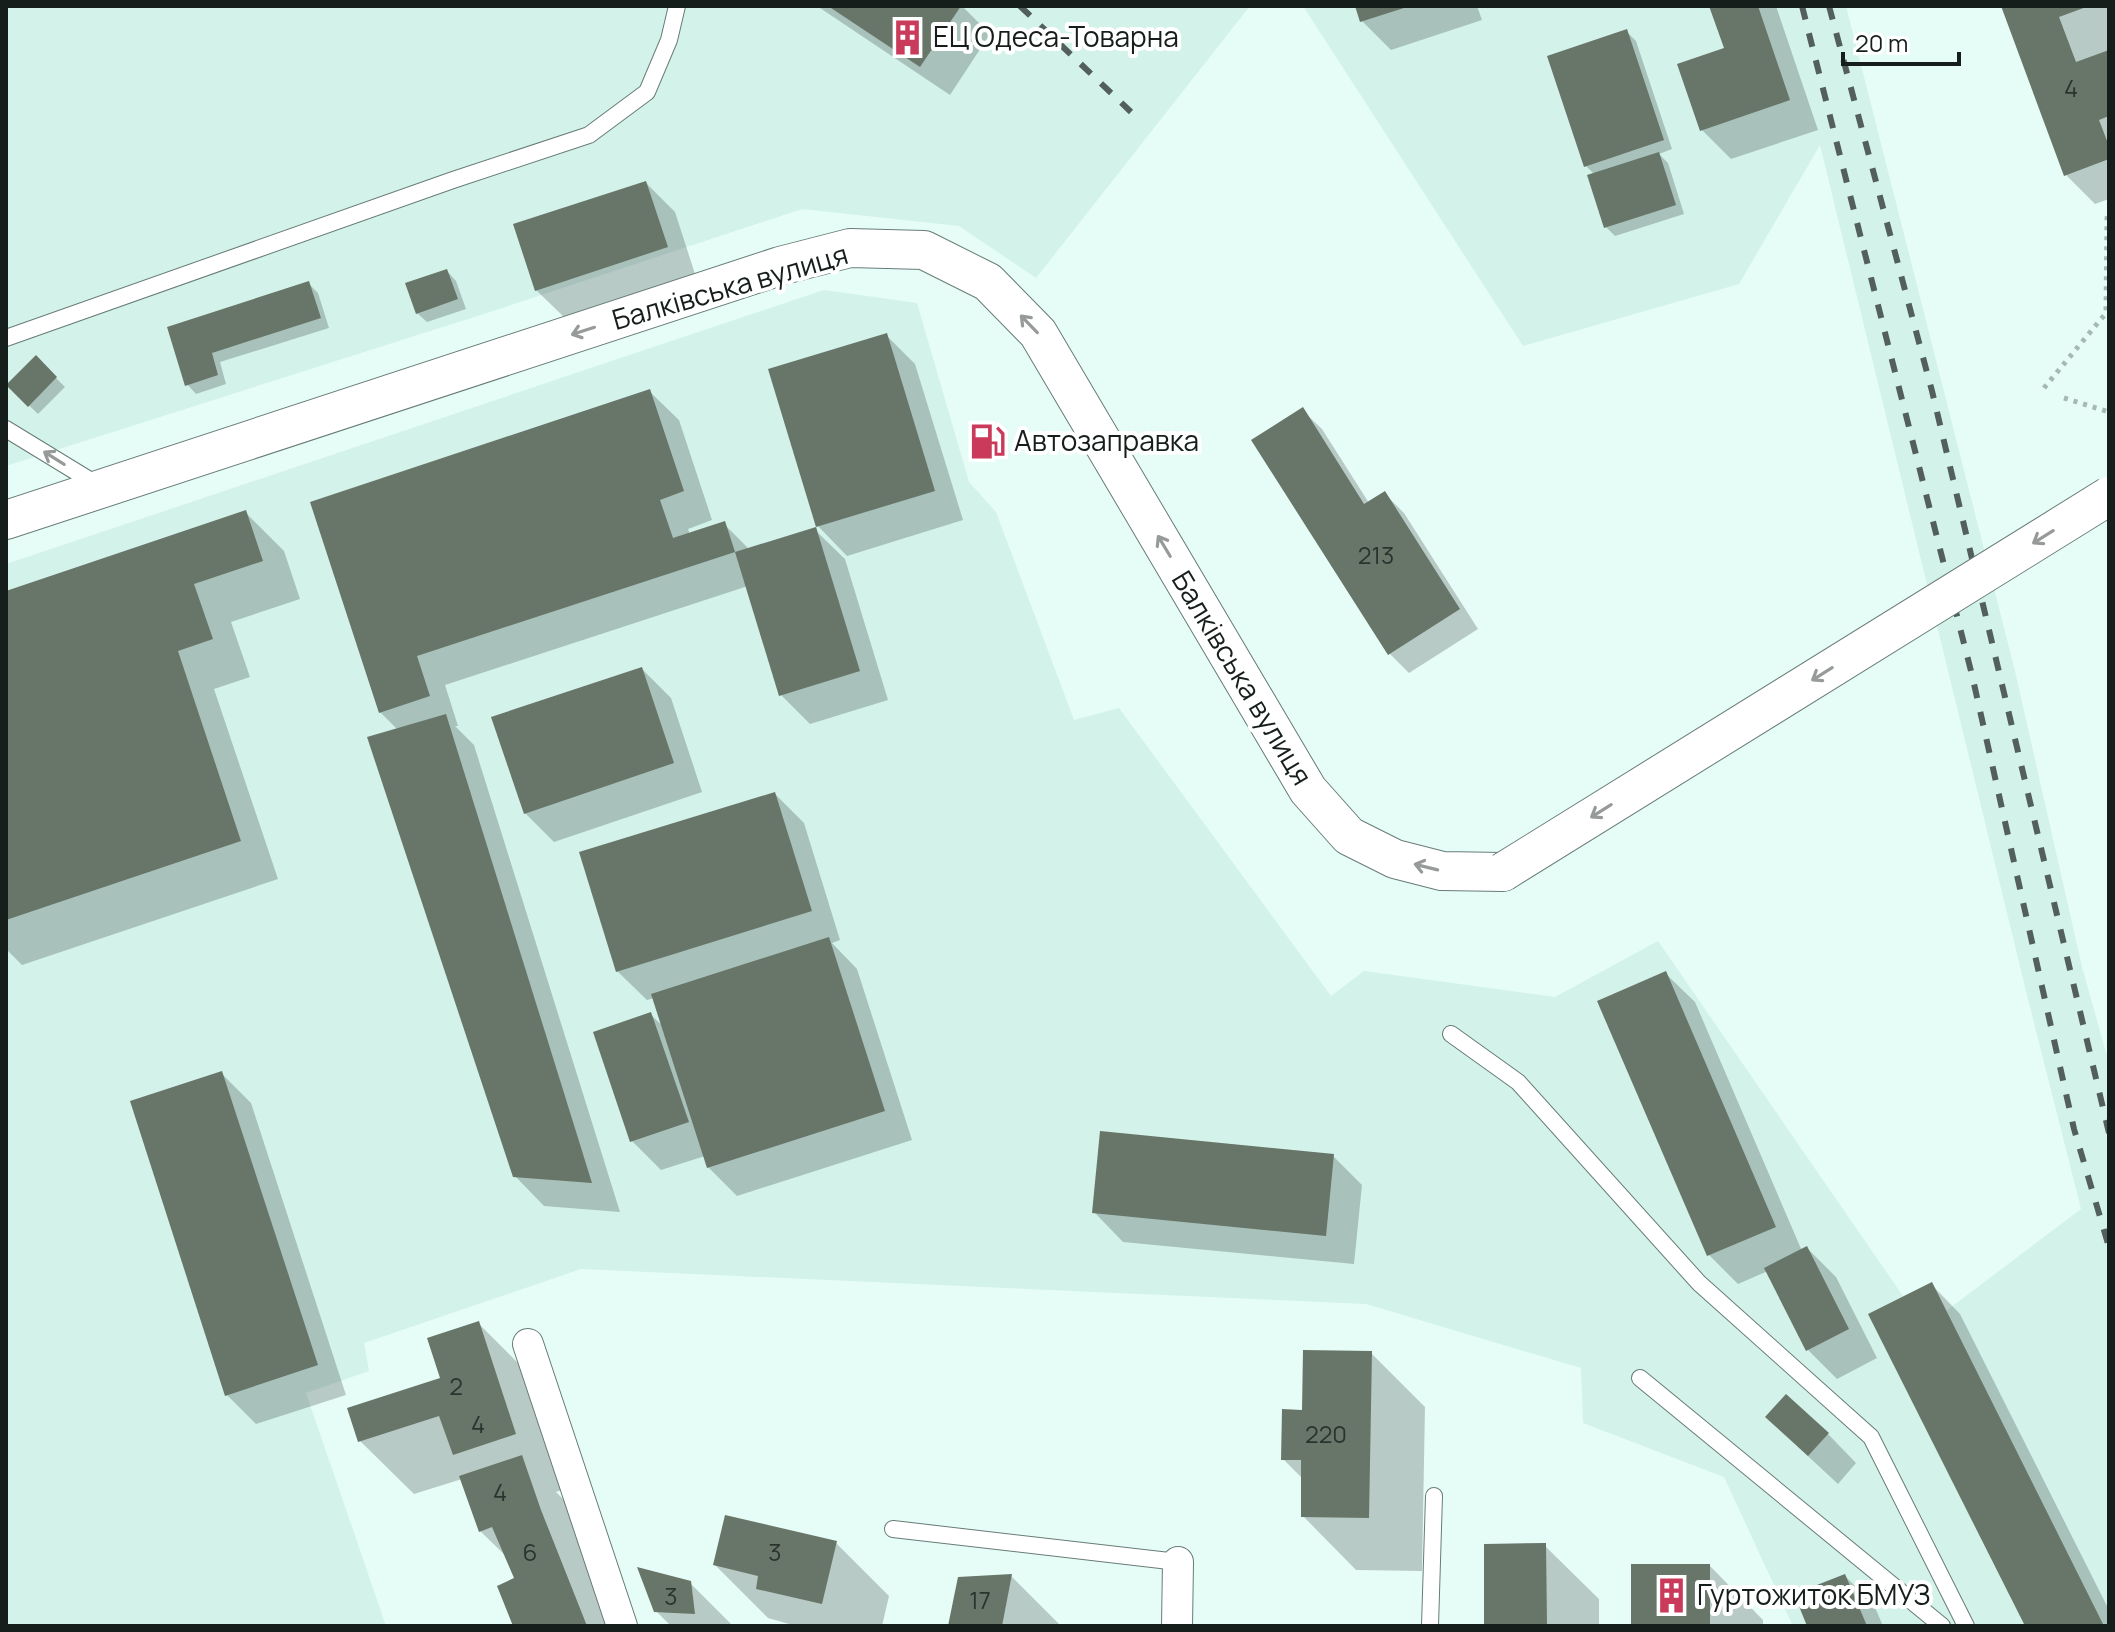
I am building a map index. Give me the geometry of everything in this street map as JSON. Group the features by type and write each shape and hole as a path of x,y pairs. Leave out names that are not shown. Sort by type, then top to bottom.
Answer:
{"street":[{"name":"Балківська вулиця","path":"6,520 780,266 850,248 924,250 988,282 1038,333 1308,790 1349,836 1395,859 1442,871 1503,872 2109,496"},
{"path":"528,1344 622,1626"},
{"path":"1177,1626 1178,1562"}],"lane":[{"path":"6,338 589,135 647,92 669,40 677,6"},
{"path":"6,429 102,488"},
{"path":"1451,1034 1518,1082 1699,1283 1871,1437 1966,1626"},
{"path":"1640,1378 1942,1626"},
{"path":"1430,1626 1434,1496"},
{"path":"893,1529 1178,1562"}],"path":[{"path":"2044,388 2106,313 2109,211"},
{"path":"2064,398 2109,412"}],"shaded area":[{"path":"6,6 1250,6 1036,278 959,226 802,209 6,466"},
{"path":"1303,6 1846,6 2015,671 2082,967 2109,1063 2109,1626 1793,1626 1724,1477 1583,1423 1581,1368 1366,1304 581,1269 364,1343 369,1371 306,1393 386,1626 6,1626 6,564 824,290 917,303 969,482 996,512 1074,720 1119,708 1331,996 1364,971 1555,997 1658,941 1903,1296 1932,1282 1942,1314 2081,1209 1820,145 1739,284 1523,346"}],"building":[{"name":"ЕЦ Одеса-Товарна","path":"828,6 961,6 920,67"},
{"path":"1355,6 1407,6 1407,7 1360,22"},
{"path":"1709,6 1758,6 1790,100 1700,131 1677,64 1724,48"},
{"path":"2001,6 2089,6 2059,17 2076,62 2109,50 2109,116 2099,120 2109,146 2109,159 2064,176"},
{"path":"1627,29 1664,140 1584,167 1547,56"},
{"path":"1659,152 1676,205 1604,228 1587,175"},
{"path":"646,181 668,247 535,291 513,224"},
{"path":"447,269 458,299 416,314 405,283"},
{"path":"309,281 321,318 212,353 218,375 185,386 167,327"},
{"path":"887,333 935,491 816,527 768,369"},
{"path":"36,355 57,377 28,407 6,385"},
{"path":"650,389 684,491 660,500 673,538 725,521 735,552 417,656 430,696 379,713 310,502"},
{"path":"1303,407 1364,504 1385,491 1460,609 1388,655 1251,440"},
{"path":"246,510 263,561 194,584 213,639 178,651 241,841 6,920 6,591"},
{"path":"816,527 860,671 779,696 735,552"},
{"path":"642,667 674,763 524,814 491,717"},
{"path":"446,714 592,1183 513,1177 367,737"},
{"path":"775,792 812,911 616,972 579,852"},
{"path":"829,937 885,1111 707,1168 651,994"},
{"path":"1666,971 1776,1227 1707,1256 1597,1001"},
{"path":"651,1012 689,1122 630,1142 593,1032"},
{"path":"222,1071 318,1365 225,1396 130,1101"},
{"path":"1100,1131 1334,1154 1326,1236 1092,1213"},
{"path":"1807,1246 1849,1329 1806,1351 1764,1268"},
{"path":"1932,1282 2104,1626 2025,1626 1868,1314"},
{"path":"479,1321 516,1434 453,1455 439,1416 358,1442 347,1408 440,1378 427,1338"},
{"path":"1303,1350 1372,1351 1369,1518 1301,1517 1301,1460 1281,1460 1282,1409 1302,1410"},
{"path":"1786,1394 1829,1433 1808,1456 1765,1417"},
{"path":"522,1455 587,1626 513,1626 497,1586 514,1578 492,1527 479,1532 459,1476"},
{"path":"725,1515 837,1541 822,1604 756,1589 758,1576 713,1565"},
{"path":"1546,1543 1547,1626 1484,1626 1484,1544"},
{"name":"Гуртожиток БМУЗ","path":"1631,1564 1710,1564 1710,1626 1631,1626"},
{"path":"637,1567 691,1581 695,1614 654,1612"},
{"path":"1012,1574 1002,1626 948,1626 958,1577"},
{"path":"1845,1574 1867,1626 1807,1626 1794,1594"}],"railway":[{"path":"1020,6 1131,112"},
{"path":"1802,6 1972,675 2074,1129 2109,1247"},
{"path":"1829,6 1932,391 2109,1133"}],"place":[{"name":"ЕЦ Одеса-Товарна","path":"907,37"},
{"name":"Автозаправка","path":"988,441"},
{"name":"Гуртожиток БМУЗ","path":"1671,1595"}]}
